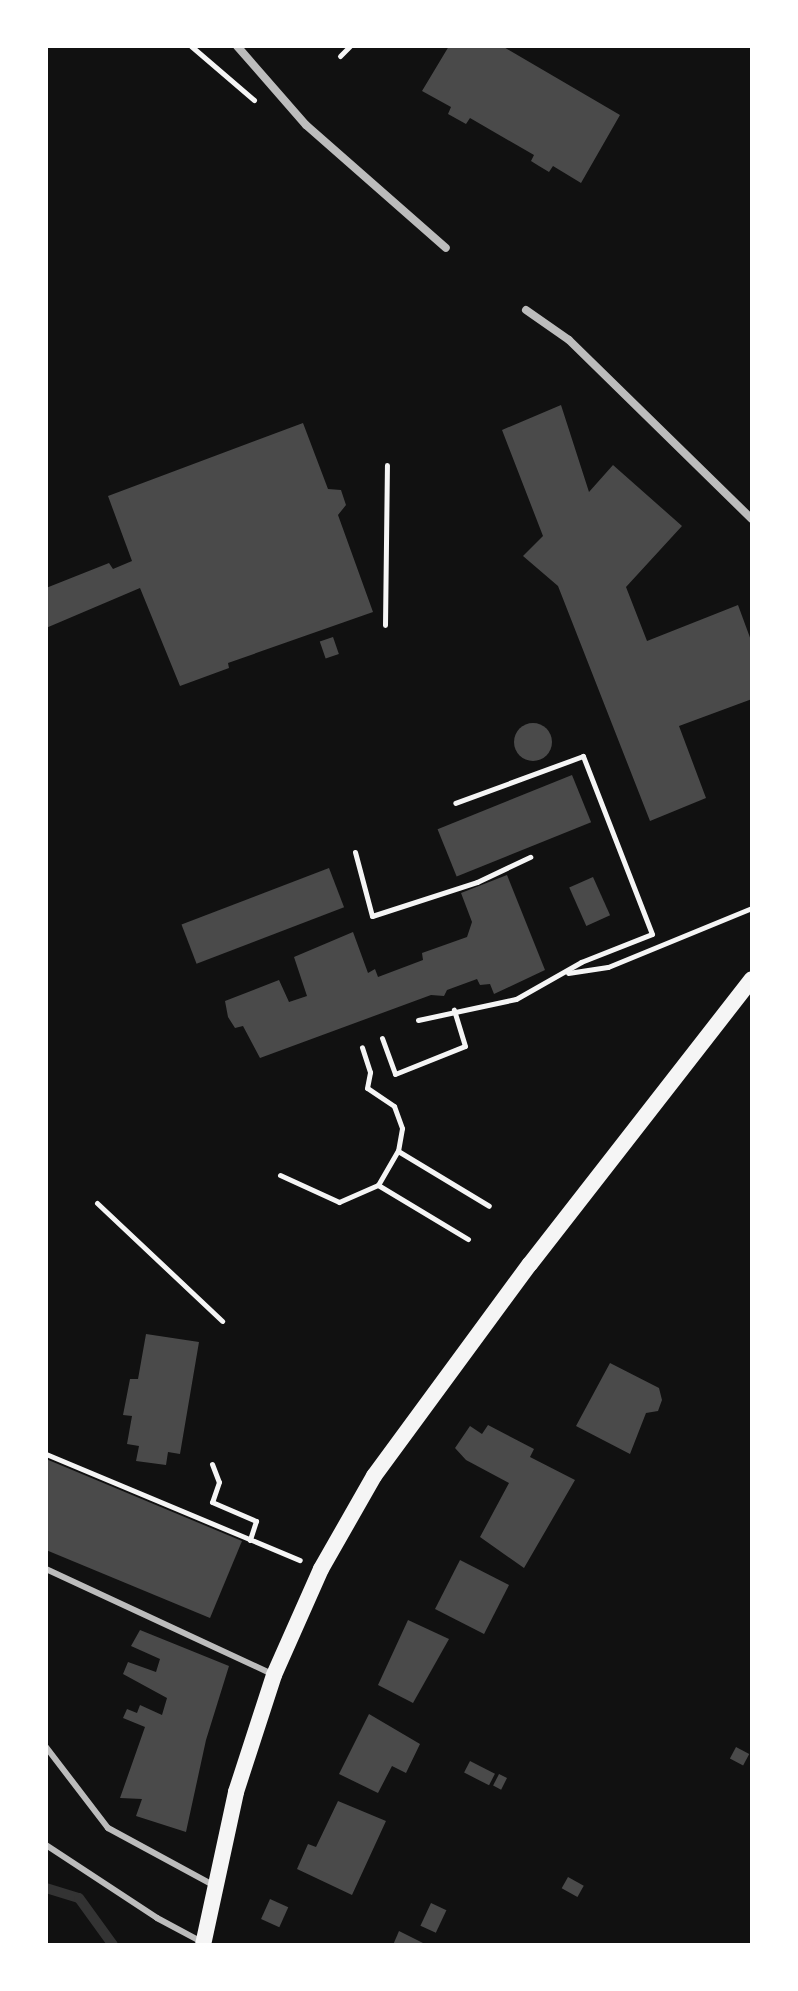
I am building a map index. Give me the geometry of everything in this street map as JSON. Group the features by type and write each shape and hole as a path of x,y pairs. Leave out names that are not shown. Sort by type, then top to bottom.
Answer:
{"main road":[{"path":"203,1944 236,1792 274,1675 321,1569 374,1476 530,1264 752,979"}],"street":[{"path":"237,46 306,125 446,248"},
{"path":"526,310 569,340 752,519"}],"lane":[{"path":"46,1569 274,1675"},
{"path":"46,1747 108,1828 215,1886"},
{"path":"46,1845 157,1918 203,1944"}],"path":[{"path":"340,56 350,46"},
{"path":"385,625 387,465"},
{"path":"418,1020 454,1010 476,1011 516,999 652,934 583,756 455,803"},
{"path":"355,852 372,916 477,882 530,857"},
{"path":"567,973 608,967 752,908"},
{"path":"382,1038 395,1074 465,1046 454,1010"},
{"path":"280,1175 339,1202 378,1185 398,1151 402,1128 394,1106 367,1088 370,1072 362,1047"},
{"path":"398,1151 489,1206"},
{"path":"378,1185 468,1239"},
{"path":"97,1203 222,1321"},
{"path":"46,1454 293,1558"},
{"path":"212,1464 219,1482 212,1502 256,1521 250,1540"}],"building":[{"path":"449,46 502,46 620,115 581,183 553,166 549,172 531,161 534,155 470,118 466,124 448,114 451,107 422,91"},
{"path":"561,405 589,492 613,465 682,526 626,587 647,641 738,605 752,643 752,699 679,726 706,798 650,821 558,586 523,556 543,536 502,430"},
{"path":"303,423 328,489 341,490 346,505 338,515 373,612 228,663 229,668 180,686 140,588 46,628 46,588 109,563 113,569 132,561 108,496"},
{"path":"333,637 339,654 326,659 320,642"},
{"path":"533,723 546,729 552,742 546,755 533,761 520,755 514,742 520,729"},
{"path":"572,775 591,822 457,877 438,829"},
{"path":"329,868 344,907 197,964 181,925"},
{"path":"507,875 545,970 494,994 490,984 480,985 477,979 447,990 444,996 431,995 260,1058 243,1026 235,1028 228,1017 225,1001 279,980 289,1002 307,996 294,957 353,932 368,973 375,969 378,977 423,960 422,953 467,937 472,922 461,893"},
{"path":"593,877 610,915 586,926 569,888"},
{"path":"146,1334 199,1342 180,1454 168,1452 166,1465 136,1461 139,1446 127,1444 132,1416 123,1415 130,1379 138,1379"},
{"path":"610,1363 659,1388 662,1400 658,1411 646,1413 630,1454 576,1426"},
{"path":"488,1425 534,1449 530,1457 575,1480 524,1568 480,1537 509,1483 466,1460 455,1448 470,1426 482,1434"},
{"path":"46,1459 242,1541 210,1618 46,1550"},
{"path":"460,1560 509,1585 484,1634 435,1609"},
{"path":"408,1620 449,1639 413,1703 378,1685"},
{"path":"140,1630 229,1666 206,1740 186,1832 136,1816 142,1799 120,1798 145,1727 123,1718 127,1709 137,1713 140,1705 162,1715 167,1698 123,1674 128,1662 156,1672 160,1659 131,1646"},
{"path":"369,1714 420,1744 406,1773 392,1766 378,1793 339,1774"},
{"path":"736,1747 749,1754 743,1766 730,1758"},
{"path":"470,1761 495,1774 489,1785 464,1773"},
{"path":"499,1774 507,1778 501,1790 493,1786"},
{"path":"338,1801 386,1821 352,1895 297,1869 308,1844 316,1847"},
{"path":"568,1877 584,1886 577,1897 562,1888"},
{"path":"270,1899 288,1907 279,1927 261,1919"},
{"path":"431,1903 446,1910 436,1933 420,1926"},
{"path":"399,1931 427,1945 393,1945"}],"waterway":[{"path":"46,1888 79,1898 113,1945"}]}
